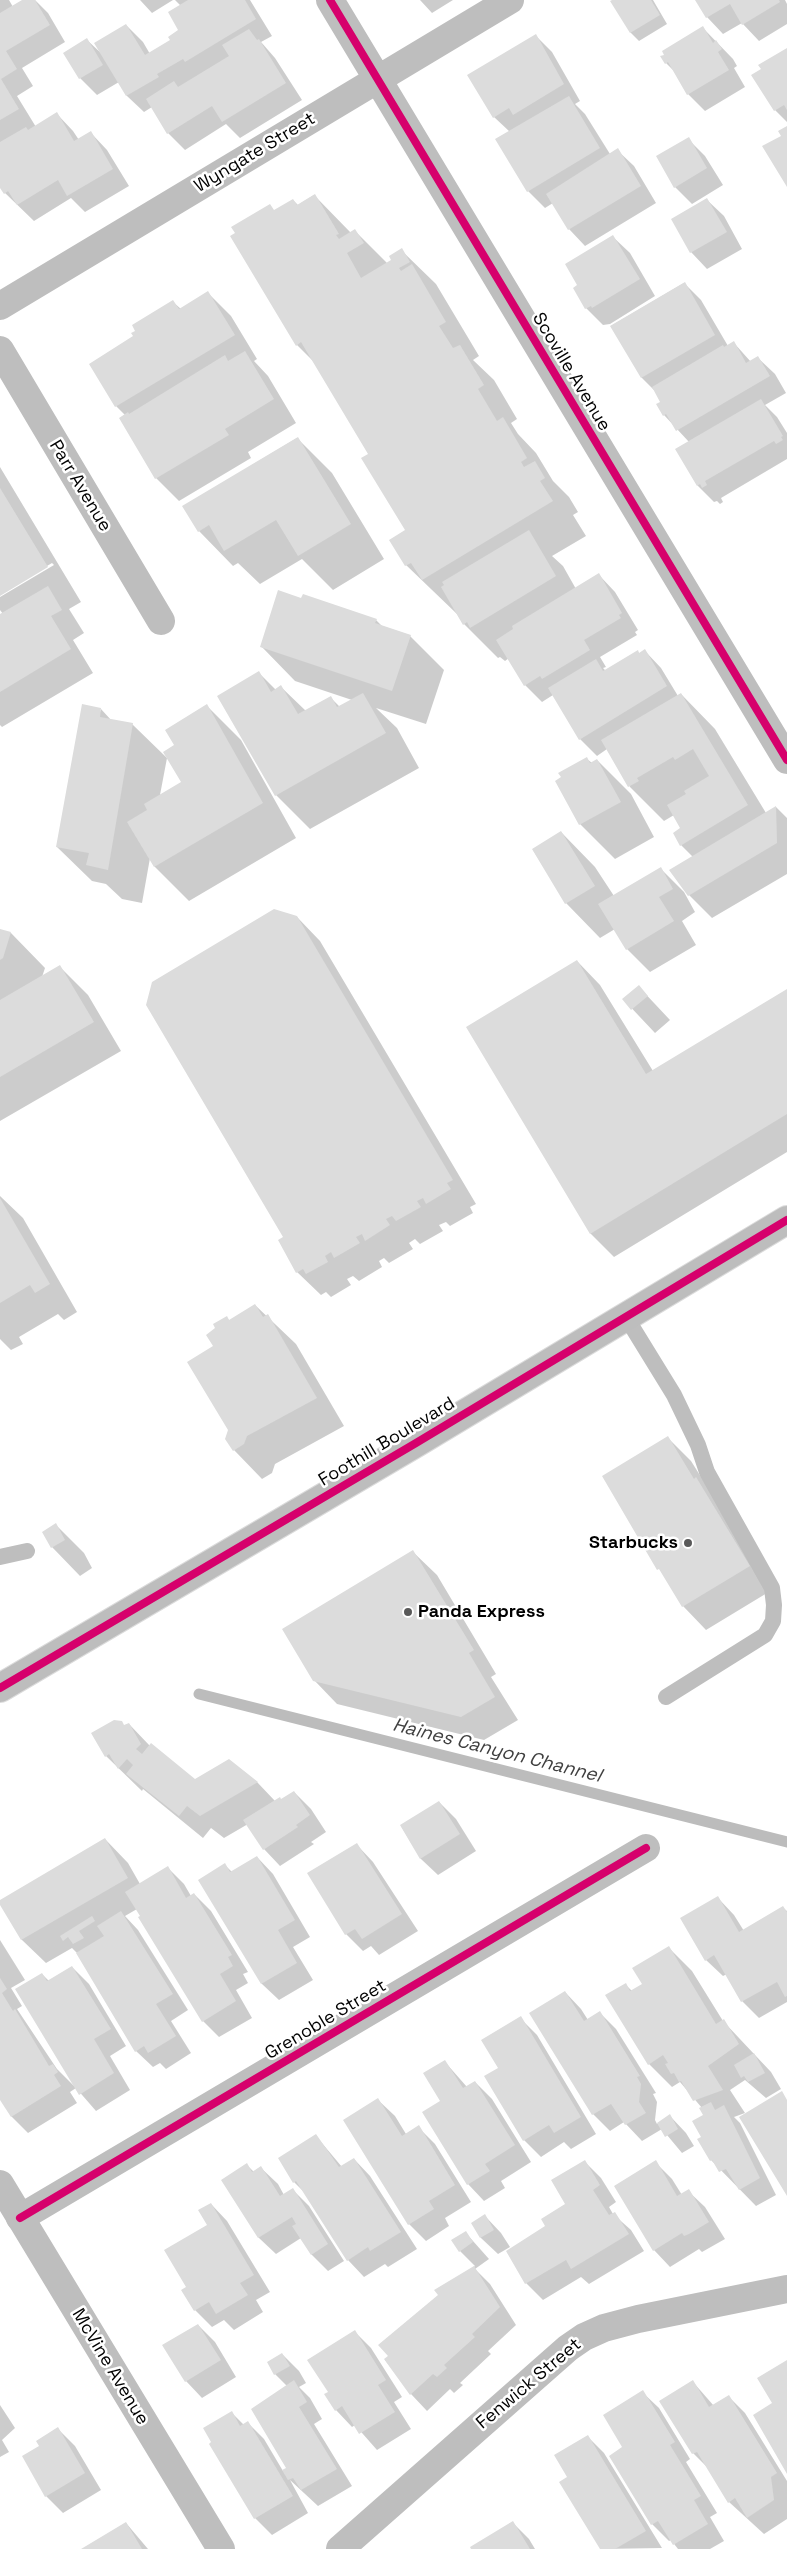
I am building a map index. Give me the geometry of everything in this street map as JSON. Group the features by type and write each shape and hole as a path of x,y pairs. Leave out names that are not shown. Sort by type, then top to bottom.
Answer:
{"main road":[{"name":"Foothill Boulevard","path":"0,1688 787,1220"}],"street":[{"name":"Scoville Avenue","path":"330,0 787,760"},
{"name":"Wyngate Street","path":"0,306 510,0"},
{"name":"Parr Avenue","path":"0,350 161,621"},
{"name":"Grenoble Street","path":"20,2218 646,1848"},
{"name":"McVine Avenue","path":"0,2184 220,2549"},
{"name":"Fenwick Street","path":"340,2549 568,2348 584,2337 604,2328 638,2319 787,2289"}],"lane":[{"path":"626,1317 674,1395 698,1445 707,1472 772,1588 774,1605 772,1621 764,1635 666,1697"},
{"path":"0,1557 27,1552"}],"building":[{"path":"22,0 35,0 50,25 6,51 17,69 1,79 19,109 0,120 0,13"},
{"path":"188,0 245,0 256,19 185,62 183,59 157,74 159,77 126,96 94,43 126,24 145,55 170,40 168,37 178,30 168,12"},
{"path":"651,0 660,15 630,33 610,1"},
{"path":"695,0 779,0 780,2 742,25 730,4 706,18"},
{"path":"703,26 713,43 716,40 722,49 718,52 729,70 687,95 668,62 665,64 660,56 664,55 662,51"},
{"path":"249,29 257,40 259,39 286,83 222,122 212,106 167,134 146,99 174,81 178,87 229,56 222,45"},
{"path":"536,34 564,84 513,115 509,108 493,118 467,75"},
{"path":"87,38 103,65 79,79 63,53"},
{"path":"787,48 787,110 784,105 774,111 751,75 761,69 758,65"},
{"path":"569,96 600,148 527,192 495,139"},
{"path":"57,112 74,141 91,131 113,169 67,196 58,180 17,205 8,191 4,194 0,188 0,142 26,127 28,130"},
{"path":"787,126 787,187 762,146 781,136 778,131"},
{"path":"689,137 707,168 674,188 656,156"},
{"path":"618,148 641,186 568,230 546,194"},
{"path":"315,194 339,234 336,235 339,239 355,229 364,243 347,253 361,278 391,260 389,256 402,248 410,262 399,268 401,271 412,264 446,322 439,326 453,348 460,345 484,385 478,389 497,421 503,417 527,458 521,462 524,467 535,461 545,478 540,481 553,501 422,580 411,563 405,566 389,540 405,530 361,458 368,454 301,342 296,346 230,236 235,233 231,227 270,204 274,210 293,199 297,205"},
{"path":"707,198 727,232 690,253 671,219"},
{"path":"613,235 640,279 592,308 591,306 585,309 573,288 577,285 565,264"},
{"path":"685,282 715,335 641,378 610,326"},
{"path":"208,291 235,335 115,407 89,364 133,336 131,333 135,331 132,325 173,300 179,309"},
{"path":"734,341 746,363 758,356 770,376 676,431 666,414 663,416 656,404 660,402 652,387 723,345 724,347"},
{"path":"245,351 274,399 225,429 229,435 155,479 119,418 128,412 129,414 225,355 228,361"},
{"path":"761,399 783,436 781,437 783,440 776,444 774,441 705,481 707,485 702,488 700,484 697,486 675,449"},
{"path":"298,437 351,524 298,556 276,520 224,551 209,525 198,532 182,506"},
{"path":"0,488 48,567 0,596"},
{"path":"529,530 556,576 470,628 467,622 463,625 441,587 444,585 442,582"},
{"path":"599,573 622,613 619,615 621,618 584,640 590,650 542,679 540,676 524,686 496,640 513,629 512,626"},
{"path":"48,586 62,610 51,616 71,649 0,692 0,614"},
{"path":"278,590 301,598 303,594 377,619 375,623 411,635 392,691 260,647"},
{"path":"645,649 667,686 579,740 548,688 596,659 603,671 638,650 639,653"},
{"path":"259,671 271,692 281,685 298,714 331,696 337,707 363,693 386,733 275,796 217,696"},
{"path":"681,693 748,805 680,846 673,833 680,828 667,805 686,794 684,791 709,776 693,749 675,760 673,757 637,778 639,781 628,787 601,740"},
{"path":"82,704 101,708 100,717 133,723 108,870 86,865 89,853 56,847"},
{"path":"207,704 263,803 154,867 127,822 147,810 144,804 181,782 163,752 174,745 165,730"},
{"path":"587,757 590,763 597,759 621,802 579,825 555,781 561,777 558,773"},
{"path":"776,806 777,843 688,896 669,870"},
{"path":"561,831 595,886 565,904 532,849"},
{"path":"661,867 673,889 659,897 674,921 626,950 598,904"},
{"path":"274,909 297,916 453,1180 447,1183 451,1189 426,1204 423,1198 417,1201 421,1207 396,1221 392,1216 386,1219 390,1225 365,1241 362,1234 356,1237 360,1243 334,1258 331,1252 325,1256 328,1262 306,1274 303,1269 296,1273 278,1240 283,1237 146,1005 152,982"},
{"path":"0,929 11,932 3,958 0,960"},
{"path":"577,960 646,1074 787,989 787,1114 590,1234 466,1027"},
{"path":"60,965 94,1022 0,1077 0,1000"},
{"path":"639,985 648,996 631,1010 622,999"},
{"path":"0,1198 50,1284 35,1293 30,1285 0,1303"},
{"path":"255,1304 263,1317 268,1314 317,1398 247,1436 244,1444 233,1451 225,1439 228,1430 187,1362 213,1346 206,1335 215,1328 213,1324 227,1316 229,1320"},
{"name":"Starbucks","path":"668,1436 694,1479 696,1477 750,1566 682,1607 659,1569 657,1570 602,1476"},
{"path":"56,1523 65,1540 51,1548 42,1532"},
{"path":"413,1550 474,1650 469,1653 495,1697 461,1717 313,1681 282,1629"},
{"path":"114,1720 122,1721 124,1725 129,1723 141,1744 136,1749 142,1754 151,1743 195,1779 229,1759 258,1782 200,1816 187,1806 179,1816 126,1774 133,1765 127,1759 118,1769 109,1754 105,1757 91,1733"},
{"path":"294,1791 310,1815 296,1825 298,1827 263,1850 243,1820 280,1797 281,1799"},
{"path":"439,1801 460,1834 420,1859 400,1825"},
{"path":"105,1838 128,1878 21,1940 0,1905 0,1900"},
{"path":"357,1843 402,1914 362,1939 355,1929 345,1935 307,1873"},
{"path":"257,1856 295,1920 278,1930 297,1963 261,1984 198,1880 225,1863 230,1872"},
{"path":"168,1866 186,1898 194,1893 232,1955 228,1957 233,1966 220,1974 236,2001 202,2022 138,1917 140,1916 125,1892"},
{"path":"718,1896 739,1932 783,1906 787,1912 787,1996 785,1997 777,1982 741,2002 714,1955 705,1961 680,1918"},
{"path":"121,1911 173,1994 156,2004 176,2036 148,2053 144,2046 135,2052 76,1953 104,1936 97,1926"},
{"path":"92,1916 95,1921 79,1931 84,1938 73,1944 68,1937 63,1941 60,1936"},
{"path":"669,1946 716,2024 724,2019 739,2044 708,2066 723,2090 693,2101 681,2081 679,2082 674,2073 671,2074 665,2064 668,2063 663,2055 648,2065 605,1995 626,1983 630,1991 642,1984 632,1968"},
{"path":"72,1966 111,2029 94,2039 114,2073 79,2095 15,1989 42,1973 47,1981"},
{"path":"0,1978 7,1989 2,1993 13,2011 15,2009 49,2066 53,2064 58,2072 54,2075 61,2086 11,2117 0,2100"},
{"path":"565,1991 584,2021 600,2011 640,2076 637,2077 641,2084 639,2102 646,2113 625,2125 611,2104 592,2115 529,2013"},
{"path":"521,2016 581,2117 554,2133 549,2125 523,2141 484,2076 498,2068 481,2040"},
{"path":"754,2053 765,2073 748,2082 744,2076 741,2078 734,2065"},
{"path":"445,2060 463,2088 475,2081 515,2145 485,2164 490,2171 467,2185 422,2112 440,2101 423,2073"},
{"path":"782,2091 787,2100 787,2196 739,2117"},
{"path":"378,2098 402,2136 419,2125 455,2185 429,2201 434,2209 408,2225 343,2120"},
{"path":"711,2102 715,2110 724,2105 760,2178 739,2190 726,2169 719,2172 697,2139 701,2137 692,2121 703,2115 699,2108"},
{"path":"670,2114 678,2129 665,2137 657,2123"},
{"path":"316,2134 339,2167 354,2158 401,2232 370,2251 368,2247 347,2261 296,2181 293,2183 278,2158"},
{"path":"585,2160 600,2185 593,2190 609,2215 615,2212 629,2234 571,2269 566,2260 525,2284 506,2251 545,2226 541,2219 565,2204 551,2180"},
{"path":"656,2160 677,2196 689,2189 709,2222 689,2234 684,2236 682,2233 653,2251 614,2186"},
{"path":"247,2163 252,2172 261,2166 280,2196 293,2188 328,2244 311,2255 292,2226 296,2224 292,2217 258,2238 221,2180"},
{"path":"211,2203 254,2275 240,2283 248,2295 216,2314 209,2302 194,2311 181,2290 186,2287 164,2250 207,2225 198,2210"},
{"path":"485,2214 494,2230 480,2238 471,2223"},
{"path":"466,2231 473,2242 459,2252 451,2240"},
{"path":"474,2266 500,2307 472,2334 475,2337 444,2365 447,2368 437,2377 433,2374 410,2395 384,2359 388,2356 378,2345 438,2295 434,2290"},
{"path":"198,2324 221,2360 185,2382 162,2345"},
{"path":"355,2330 386,2380 378,2385 395,2412 359,2434 342,2406 335,2411 324,2394 328,2392 307,2360"},
{"path":"282,2353 290,2366 274,2375 267,2362"},
{"path":"787,2360 787,2474 753,2415 772,2403 757,2378"},
{"path":"294,2380 307,2402 299,2407 337,2469 301,2490 293,2478 288,2480 282,2470 286,2468 251,2409"},
{"path":"693,2380 709,2407 729,2395 777,2473 771,2477 774,2500 747,2518 735,2498 728,2503 697,2452 692,2454 659,2401"},
{"path":"643,2390 675,2442 670,2445 701,2496 694,2500 708,2524 673,2545 658,2521 651,2525 609,2456 622,2447 603,2415"},
{"path":"232,2411 240,2426 248,2421 293,2496 254,2519 209,2444 211,2442 203,2428"},
{"path":"58,2427 85,2473 45,2497 22,2456 39,2446 36,2441"},
{"path":"588,2435 646,2531 615,2549 600,2549 559,2482 567,2477 554,2455"},
{"path":"513,2521 530,2549 471,2549 470,2547"},
{"path":"126,2522 142,2549 81,2549"}],"waterway":[{"name":"Haines Canyon Channel","path":"199,1694 787,1842"}],"cycle path":[{"path":"330,0 787,760"},
{"path":"0,1688 416,1443 787,1220"},
{"path":"20,2218 646,1848"}],"place":[{"name":"Starbucks","path":"688,1543"},
{"name":"Panda Express","path":"408,1612"}]}
